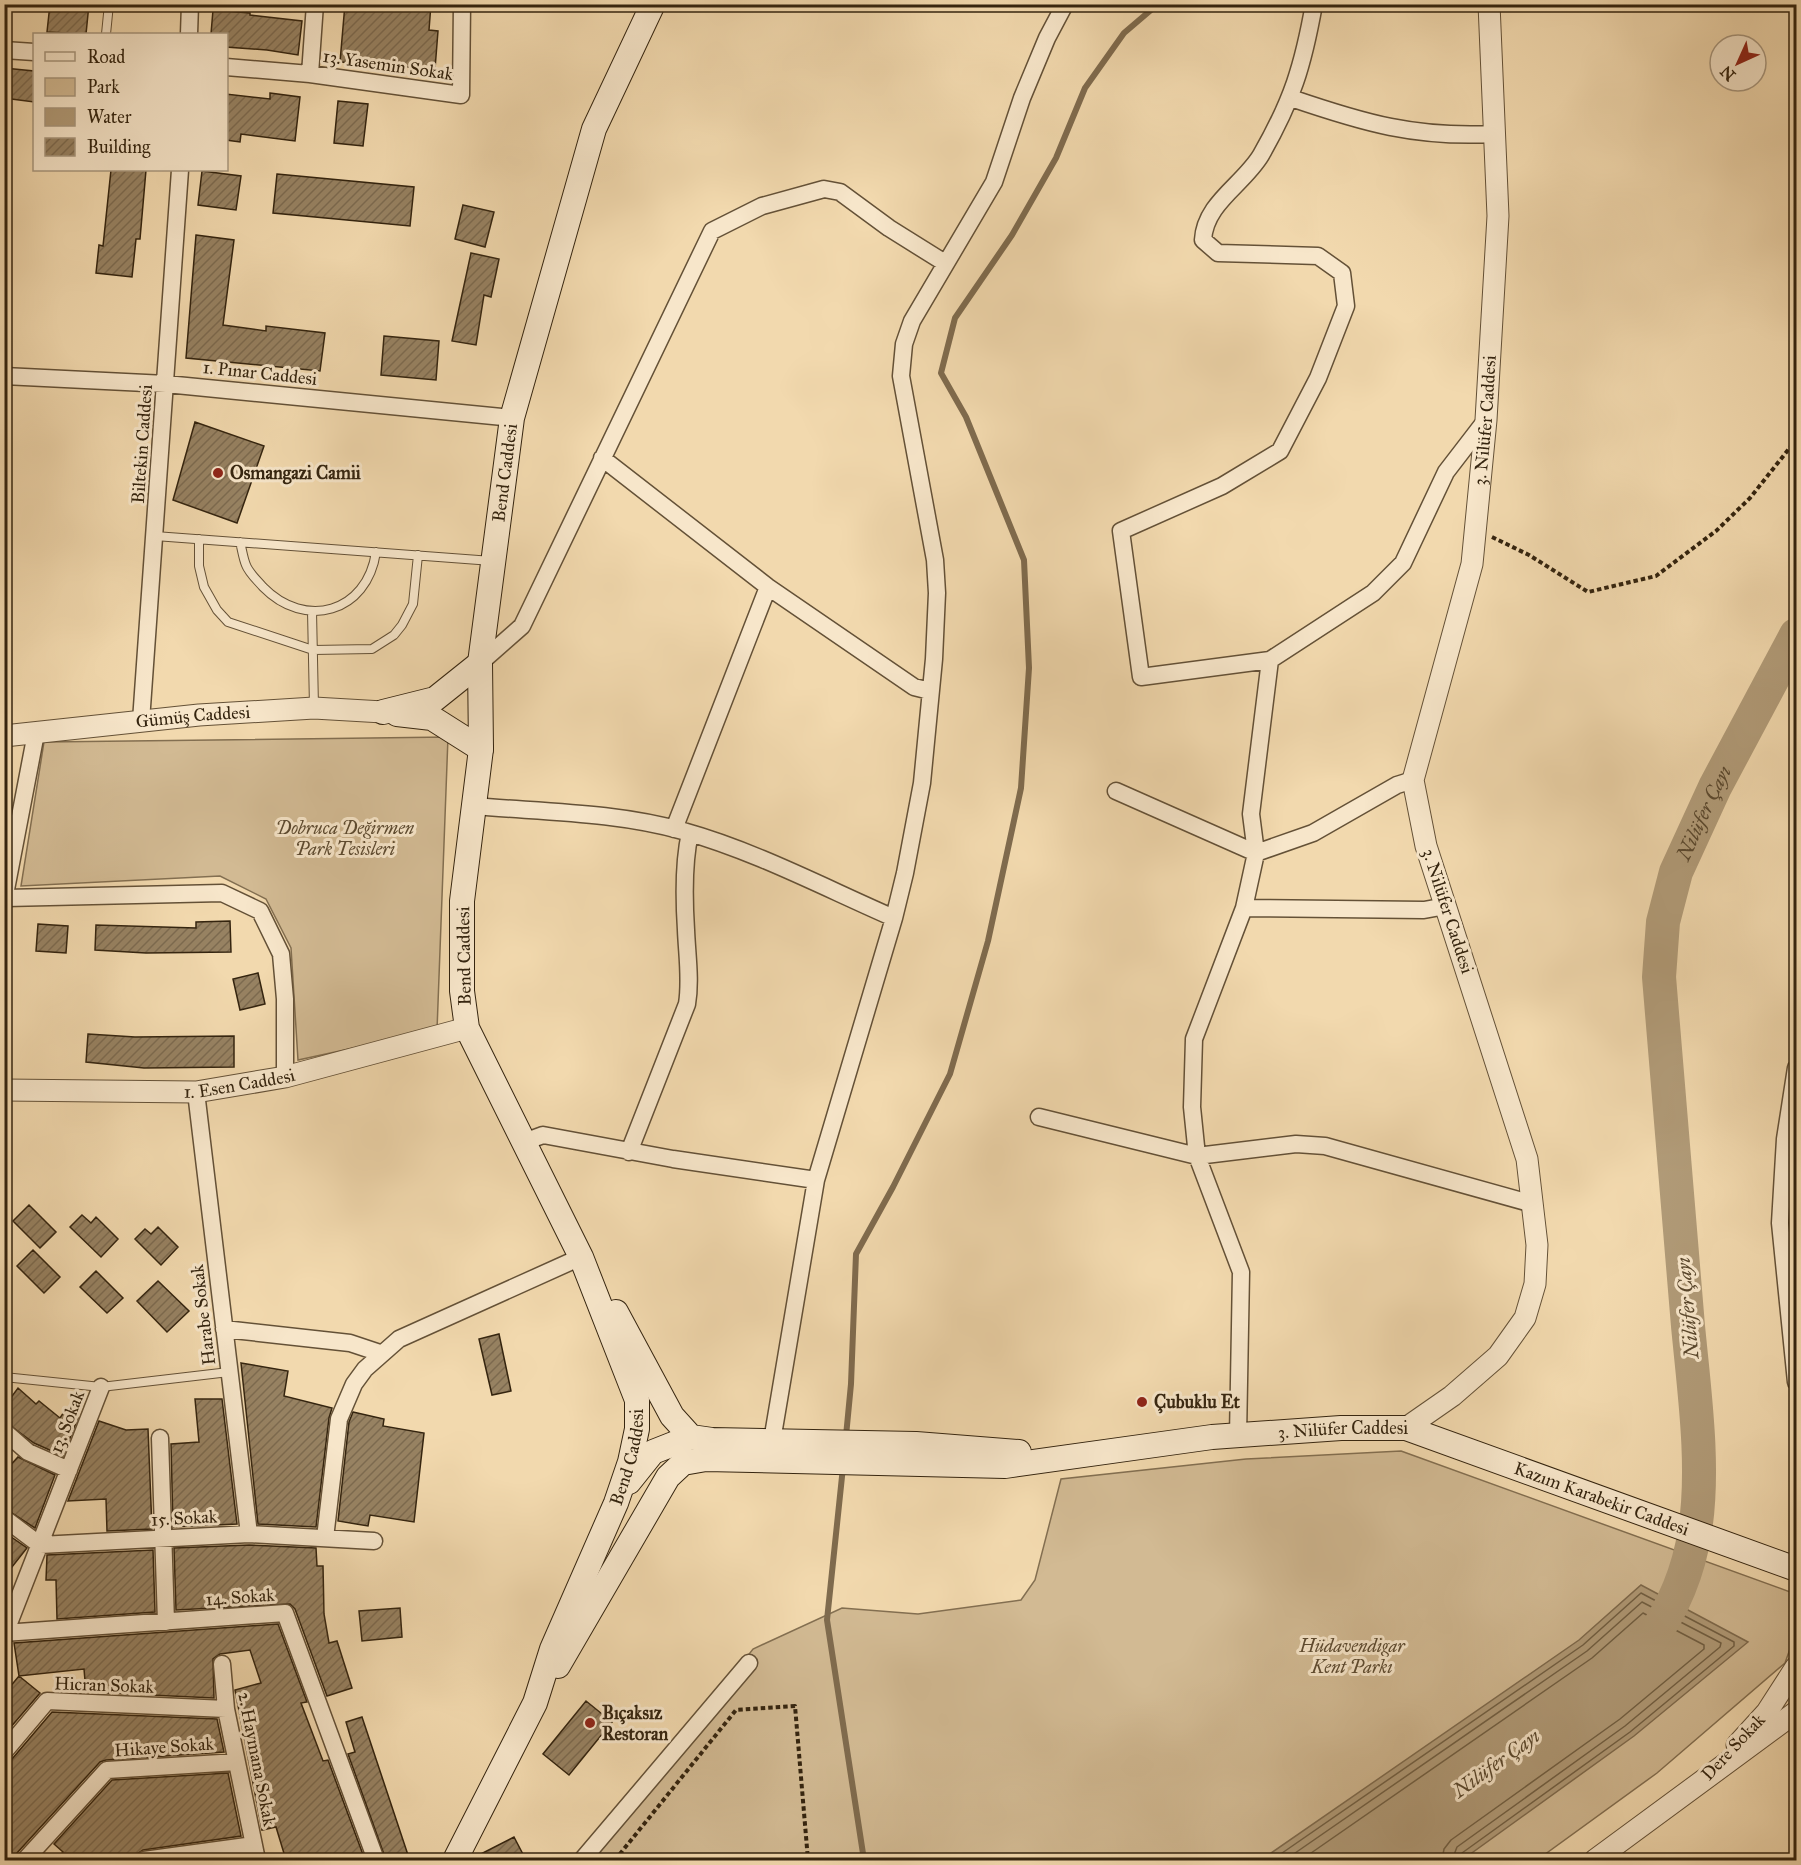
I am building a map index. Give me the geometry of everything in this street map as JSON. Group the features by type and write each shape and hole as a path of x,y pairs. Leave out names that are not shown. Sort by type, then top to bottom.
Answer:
{"main road":[{"name":"Bend Caddesi","path":"455,1860 535,1703 552,1648 616,1503 635,1440 637,1400 581,1257 467,1028 462,991 462,902 481,749 480,663 512,418 594,129 653,4"},
{"path":"383,712 435,699 480,663"},
{"path":"383,712 432,718 481,749"},
{"path":"535,1703 668,1477 675,1462 679,1442 672,1416 608,1297 581,1257"},
{"path":"637,1400 654,1426 706,1459"},
{"name":"3. Nilüfer Caddesi","path":"808,1450 1072,1456 1238,1436 1341,1428 1406,1428"},
{"name":"Kazım Karabekir Caddesi","path":"1406,1428 1794,1569"},
{"path":"616,1503 639,1467 653,1452 679,1442 772,1441 808,1450"},
{"path":"668,1477 683,1462 808,1450"}],"street":[{"path":"189,33 190,4"},
{"name":"13. Yasemin Sokak","path":"310,74 315,4"},
{"name":"13. Yasemin Sokak","path":"228,67 310,74 461,95 462,4"},
{"path":"772,1441 816,1180 894,918 910,851 922,783 936,626 935,560 903,392 901,360 912,321 994,182 1022,98 1047,38 1065,4"},
{"path":"1314,4 1304,58 1291,98 1259,158 1221,201 1204,225 1203,240 1218,253 1318,256 1342,273 1346,306 1318,378 1280,451 1222,486 1121,531 1141,677 1270,660 1373,593 1403,563 1446,472 1486,420"},
{"name":"3. Nilüfer Caddesi","path":"1406,1428 1452,1396 1490,1362 1526,1318 1535,1284 1537,1245 1527,1159 1426,846 1413,780 1472,564 1486,420 1498,216 1489,4"},
{"path":"4,50 33,52"},
{"path":"1291,98 1350,118 1403,131 1458,136 1494,134"},
{"name":"Biltekin Caddesi","path":"141,721 180,171"},
{"path":"480,663 522,626 712,231 762,206 824,189 840,192 890,228 945,263"},
{"name":"1. Pınar Caddesi","path":"4,375 166,384 512,418"},
{"path":"603,458 768,587 914,687 930,692"},
{"path":"629,1152 687,1004 690,987 686,927 686,852 682,831 768,587"},
{"path":"1238,1436 1241,1272 1197,1156 1192,1107 1194,1039 1244,908 1256,853 1251,814 1270,660"},
{"name":"Gümüş Caddesi","path":"4,736 141,721 314,708 383,712"},
{"path":"36,732 5,899 222,893 260,911 281,954 285,999 285,1077"},
{"path":"1116,790 1256,853 1313,833 1397,785 1413,780"},
{"path":"474,806 620,819 682,831 735,849 894,918"},
{"path":"1244,908 1424,910 1446,906"},
{"name":"1. Esen Caddesi","path":"4,1090 196,1092 285,1077 467,1028"},
{"path":"1797,1068 1785,1139 1780,1223 1797,1382"},
{"name":"Harabe Sokak","path":"196,1092 249,1534"},
{"path":"1039,1117 1197,1156 1296,1144 1325,1146 1533,1204"},
{"path":"524,1142 543,1135 629,1152 816,1180"},
{"path":"325,1538 339,1419 354,1384 380,1353 417,1330 581,1257"},
{"path":"224,1329 350,1343 380,1353"},
{"name":"13. Sokak","path":"5,1635 101,1387"},
{"name":"13. Sokak","path":"4,1431 28,1452 69,1470"},
{"path":"160,1438 166,1622"},
{"path":"4,1518 40,1545"},
{"name":"15. Sokak","path":"40,1545 249,1534 374,1541"},
{"name":"14. Sokak","path":"5,1635 285,1613 376,1860"},
{"path":"582,1860 749,1663"},
{"name":"2. Haymana Sokak","path":"222,1664 226,1709 255,1853"},
{"name":"Dere Sokak","path":"1687,1795 1767,1712 1797,1667"},
{"name":"Hicran Sokak","path":"4,1752 47,1701 226,1709"},
{"name":"Dere Sokak","path":"1595,1860 1687,1795 1796,1712"},
{"name":"Hikaye Sokak","path":"25,1860 107,1770 237,1762"},
{"path":"144,1860 255,1853"}],"lane":[{"path":"106,33 109,4"},
{"path":"154,536 493,561"},
{"path":"199,539 199,566 204,587 217,610 228,622 313,650 372,649 394,635 413,604 418,555"},
{"path":"240,542 246,566 267,591 291,607 312,611 340,606 358,594 370,578 376,552"},
{"path":"312,611 314,708"},
{"path":"4,1377 101,1387 230,1372"}],"path":[{"path":"1475,529 1529,555 1588,592 1656,576 1716,531 1750,498 1797,440"},
{"path":"615,1860 736,1710 795,1706 808,1860"}],"green space":[{"name":"Dobruca Değirmen Park Tesisleri","path":"448,737 437,1030 298,1060 291,948 266,899 220,876 21,886 44,742"},
{"name":"Hüdavendigar Kent Parkı","path":"1401,1451 1793,1593 1796,1606 1796,1632 1785,1663 1657,1773 1537,1860 589,1860 753,1649 842,1608 918,1614 1021,1600 1035,1580 1061,1479 1246,1459"}],"water":[{"path":"1641,1585 1748,1642 1634,1736 1462,1860 1261,1860 1579,1640"}],"building":[{"path":"50,4 89,4 86,33 47,32"},
{"path":"345,4 431,4 429,30 438,31 435,69 340,62"},
{"path":"213,10 302,21 298,55 228,47 228,33 211,33"},
{"path":"4,68 33,71 33,102 4,98"},
{"path":"270,93 300,97 295,141 241,134 240,142 228,140 228,94 270,99"},
{"path":"338,101 368,104 363,146 334,143"},
{"path":"111,171 146,171 140,239 136,239 132,277 96,273 99,245 103,246"},
{"path":"202,171 241,176 236,210 198,205"},
{"path":"277,174 414,187 410,226 273,213"},
{"path":"463,205 494,212 485,247 455,239"},
{"path":"196,235 234,240 223,325 266,331 266,326 325,333 320,371 186,358"},
{"path":"471,253 499,259 491,297 484,295 476,345 452,341"},
{"path":"384,336 439,341 436,380 381,375"},
{"name":"Osmangazi Camii","path":"195,422 264,446 237,523 173,500"},
{"path":"230,921 231,952 146,953 95,950 96,925 196,928 196,922"},
{"path":"38,924 68,926 66,953 36,951"},
{"path":"258,973 265,1004 240,1010 233,979"},
{"path":"88,1034 135,1037 234,1036 234,1067 144,1068 86,1062"},
{"path":"29,1205 56,1232 40,1248 13,1221"},
{"path":"82,1215 91,1223 96,1217 118,1239 101,1257 70,1227"},
{"path":"158,1227 178,1247 161,1265 135,1239 145,1229 151,1234"},
{"path":"33,1250 60,1277 44,1293 17,1266"},
{"path":"96,1271 123,1298 107,1313 80,1287"},
{"path":"158,1281 189,1311 167,1332 137,1301"},
{"path":"499,1334 511,1391 492,1395 479,1339"},
{"path":"241,1363 288,1371 284,1396 332,1408 316,1527 258,1524"},
{"path":"18,1388 36,1404 39,1401 60,1418 64,1412 78,1418 63,1456 34,1443 4,1421 4,1407"},
{"path":"195,1399 222,1399 237,1524 173,1527 171,1444 199,1442"},
{"path":"353,1412 384,1419 383,1426 424,1433 414,1522 370,1515 368,1526 338,1521 349,1422"},
{"path":"99,1421 126,1430 148,1429 152,1529 107,1531 106,1499 68,1501"},
{"path":"18,1457 55,1475 35,1528 4,1508 4,1472"},
{"path":"4,1532 27,1548 4,1577"},
{"path":"249,1545 316,1548 317,1566 323,1566 324,1614 329,1643 337,1641 352,1688 327,1696 295,1609 290,1604 176,1610 174,1548"},
{"path":"153,1550 155,1612 57,1619 56,1580 46,1580 47,1555"},
{"path":"400,1608 402,1637 362,1641 359,1611"},
{"path":"278,1624 307,1702 301,1703 323,1761 328,1760 365,1860 286,1860 276,1827 262,1830 235,1690 261,1683 250,1650 220,1654 213,1659 214,1698 86,1692 84,1669 19,1676 14,1643"},
{"path":"19,1676 40,1693 4,1735 4,1694"},
{"path":"586,1701 612,1722 569,1775 543,1754"},
{"path":"52,1712 217,1719 224,1752 100,1762 17,1853 15,1860 4,1860 4,1762 12,1759"},
{"path":"362,1717 408,1855 391,1860 386,1860 348,1754 355,1752 346,1722"},
{"path":"228,1773 241,1836 143,1850 128,1860 55,1860 63,1852 54,1844 112,1780"},
{"path":"514,1837 526,1860 471,1860 471,1859"}],"waterway":[{"path":"846,1436 851,1384 856,1254 950,1074 988,941 1021,788 1029,668 1024,560 966,417 941,373 955,318 1012,235 1056,158 1085,88 1124,33 1158,4"},
{"name":"Nilüfer Çayı","path":"1649,1642 1673,1603 1689,1560 1695,1530 1699,1480 1695,1402 1659,977 1663,922 1676,872 1715,787 1796,635"},
{"path":"843,1467 827,1620 864,1860"}],"place":[{"name":"Osmangazi Camii","path":"218,473"},
{"name":"Çubuklu Et","path":"1142,1402"},
{"name":"Bıçaksız Restoran","path":"590,1723"}]}
